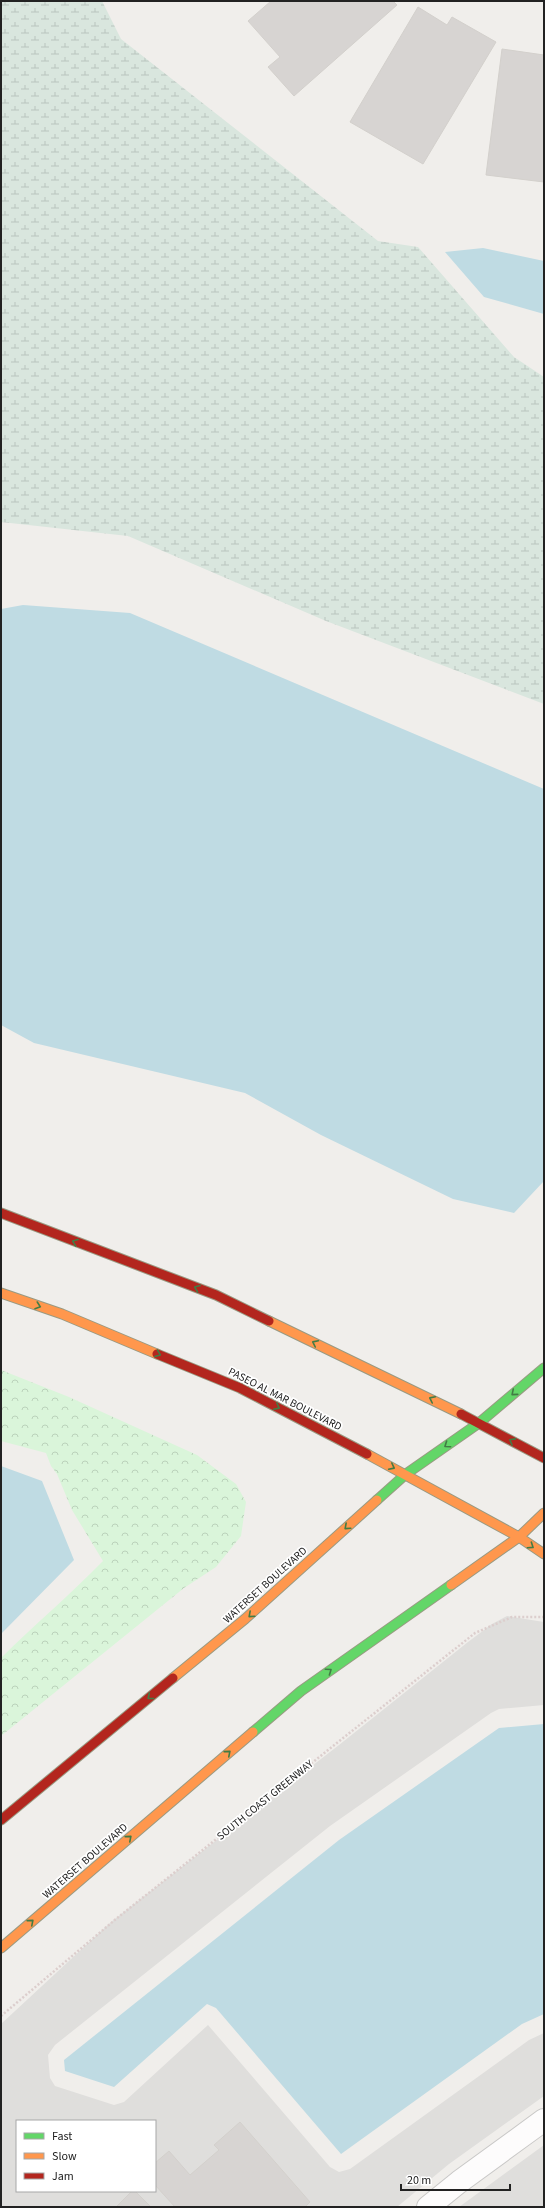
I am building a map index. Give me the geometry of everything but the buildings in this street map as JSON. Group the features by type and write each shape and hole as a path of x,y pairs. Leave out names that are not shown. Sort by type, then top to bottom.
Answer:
{"street":[{"path":"1,1213 216,1295 479,1423 544,1458"},
{"name":"PASEO AL MAR BOULEVARD","path":"1,1293 62,1314 240,1388 406,1474 518,1537 544,1554"},
{"name":"WATERSET BOULEVARD","path":"1,1820 245,1619 406,1474 479,1423 544,1368"},
{"name":"WATERSET BOULEVARD","path":"1,1948 301,1691 518,1537 544,1513"},
{"path":"428,2207 459,2182 544,2120"}],"path":[{"name":"SOUTH COAST GREENWAY","path":"1,2016 116,1919 475,1633 512,1617 544,1617"}],"shaded area":[{"path":"507,1616 544,1622 544,1705 499,1709 491,1713 330,1826 55,2045 48,2055 50,2078 55,2086 114,2105 124,2102 208,2025 330,2167 339,2172 350,2169 529,2040 544,2033 544,2096 449,2164 397,2207 1,2207 1,2024 111,1922 339,1745 492,1624"},
{"path":"544,2145 544,2207 459,2207 470,2199"}],"green space":[{"path":"1,1 102,1 121,39 378,241 418,247 514,357 544,377 544,704 326,621 128,536 1,522"},
{"path":"1,1370 69,1397 197,1455 236,1484 246,1502 241,1536 216,1567 184,1588 1,1736 1,1658 103,1561 72,1510 57,1474 51,1466 46,1453 1,1441"}],"water":[{"path":"483,248 544,261 544,314 484,297 445,252"},
{"path":"23,605 130,613 544,789 544,1181 514,1213 453,1199 321,1135 245,1093 34,1043 1,1025 1,609"},
{"path":"1,1466 42,1481 74,1560 1,1634"},
{"path":"544,1724 544,2014 522,2024 341,2154 216,2008 207,2004 114,2087 65,2071 64,2060 339,1840 499,1728"}],"traffic: fast":[{"path":"377,1500 406,1474 479,1423 544,1368"},
{"path":"253,1732 301,1691 451,1585"}],"traffic: slow":[{"path":"1,1293 62,1314 157,1354"},
{"path":"269,1321 461,1414"},
{"path":"367,1454 519,1537 544,1554"},
{"path":"173,1678 245,1619 377,1500"},
{"path":"451,1585 519,1537 544,1513"},
{"path":"1,1948 253,1732"}],"traffic: jam":[{"path":"1,1213 216,1295 269,1321"},
{"path":"157,1354 240,1388 367,1454"},
{"path":"461,1414 544,1458"},
{"path":"1,1820 173,1678"}]}
